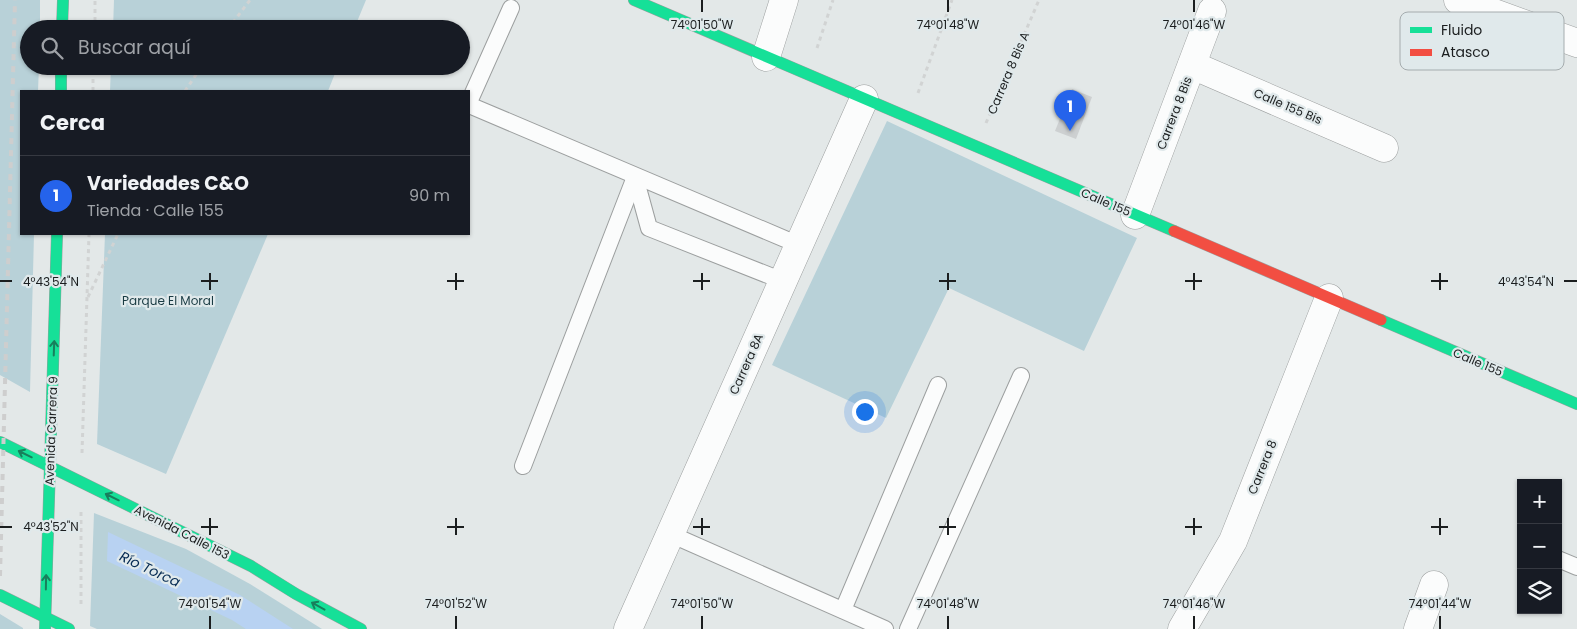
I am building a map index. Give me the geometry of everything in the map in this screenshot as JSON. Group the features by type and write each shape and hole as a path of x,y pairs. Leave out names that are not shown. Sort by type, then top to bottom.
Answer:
{"street":[{"path":"62,20 63,0"},
{"name":"Calle 155","path":"634,0 1577,404"},
{"path":"766,57 784,0"},
{"path":"1458,0 1491,12"},
{"name":"Carrera 8 Bis","path":"1135,215 1212,11"},
{"path":"1564,38 1577,43"},
{"name":"Calle 155 Bis","path":"1192,64 1384,148"},
{"path":"60,90 61,75"},
{"name":"Carrera 8A","path":"628,629 864,99"},
{"name":"Avenida Carrera 9","path":"46,624 57,235"},
{"name":"Carrera 8","path":"1191,626 1233,541 1329,298"},
{"name":"Avenida Calle 153","path":"0,442 242,562 360,629"},
{"path":"1418,629 1434,585"},
{"path":"0,595 46,624 69,629"}],"lane":[{"path":"470,101 510,8"},
{"path":"470,103 635,177 799,246"},
{"path":"635,177 649,228 783,281"},
{"path":"523,466 635,177"},
{"path":"908,629 1021,376"},
{"path":"843,610 938,385"},
{"path":"670,534 885,629"},
{"path":"1562,561 1577,567"}],"path":[{"path":"94,20 95,0"},
{"path":"235,20 250,0"},
{"path":"809,75 833,0"},
{"path":"909,118 952,0"},
{"name":"Carrera 8 Bis A","path":"976,147 1039,0"},
{"path":"93,90 94,75"},
{"path":"186,90 196,75"},
{"path":"82,609 82,482 89,235"},
{"path":"87,300 118,235"}],"green space":[{"path":"0,0 40,0 40,20 20,20 20,75 39,75 38,90 20,90 20,235 34,235 30,392 0,375"},
{"path":"114,0 366,0 358,20 113,20"},
{"path":"111,75 334,75 328,90 110,90"},
{"path":"887,121 1137,238 1084,351 949,288 886,418 772,365"},
{"name":"Parque El Moral","path":"105,235 268,235 166,474 97,444"},
{"path":"94,513 186,549 250,584 322,629 97,629 90,626"},
{"path":"0,614 23,628 23,629 0,629"}],"water":[{"name":"Río Torca","path":"108,532 240,595 293,629 246,629 232,620 107,561"}],"building":[{"path":"1072,89 1092,97 1076,139 1055,131"}],"railway":[{"path":"0,576 15,0"}],"traffic: fast":[{"path":"62,20 63,0"},
{"path":"634,0 1174,231"},
{"path":"61,75 61,90"},
{"path":"45,629 57,235"},
{"path":"1381,320 1577,404"},
{"path":"0,442 251,566 296,594 361,629"},
{"path":"0,595 69,629"}],"traffic: jam":[{"path":"1174,231 1381,320"}],"place":[{"name":"Variedades C&O","path":"1070,131"}]}
